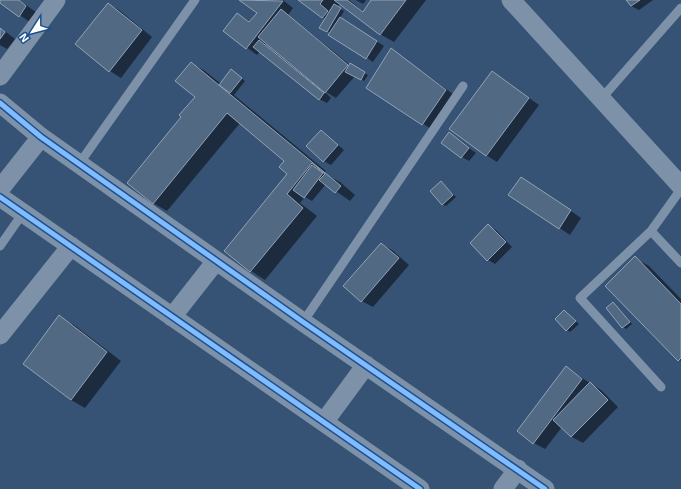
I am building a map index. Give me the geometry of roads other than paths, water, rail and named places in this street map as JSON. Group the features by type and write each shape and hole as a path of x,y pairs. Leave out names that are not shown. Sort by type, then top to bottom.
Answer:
{"street":[{"path":"0,76 56,0"},
{"path":"511,0 681,186"},
{"path":"0,103 40,136 79,164 366,366 545,489"},
{"path":"0,189 40,136"},
{"path":"0,197 420,489"},
{"path":"0,335 71,246"},
{"path":"172,317 216,261"},
{"path":"324,422 366,366"},
{"path":"503,489 518,469"}],"lane":[{"path":"79,164 195,0"},
{"path":"601,99 681,9"},
{"path":"303,322 463,86"},
{"path":"661,387 580,298 651,230 681,189"},
{"path":"0,246 23,213"},
{"path":"651,230 681,263"}]}
